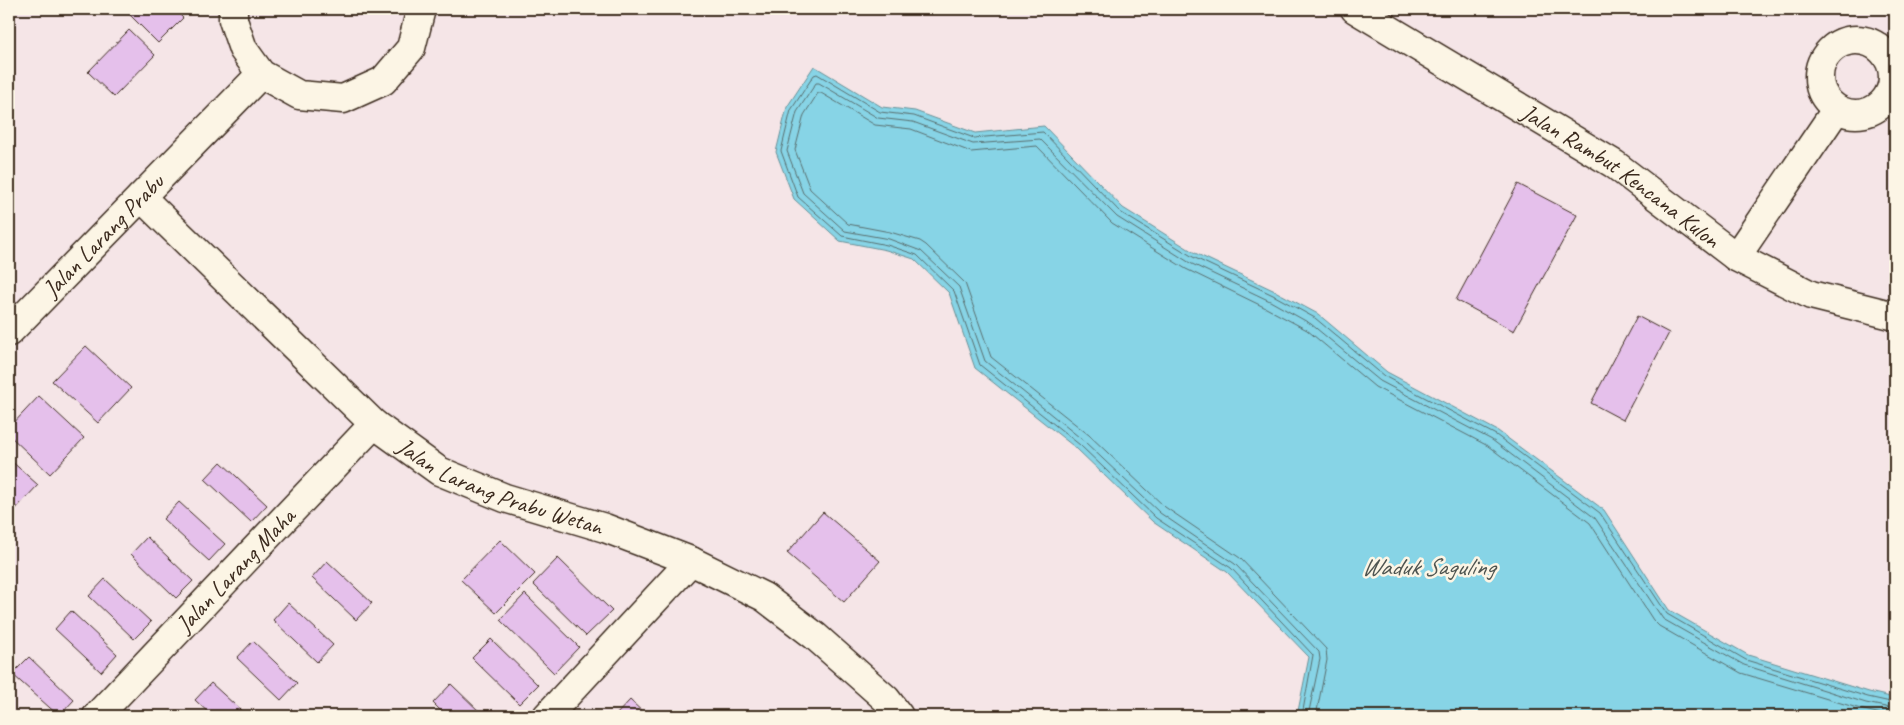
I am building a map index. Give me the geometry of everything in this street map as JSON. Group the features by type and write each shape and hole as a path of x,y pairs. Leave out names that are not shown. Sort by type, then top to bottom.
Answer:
{"street":[{"path":"233,9 233,20 243,49 261,74 299,96 342,99 383,81 411,48 421,9"},
{"name":"Jalan Rambut Kencana Kulon","path":"1355,9 1614,164 1736,257 1811,295 1895,316"},
{"name":"Jalan Larang Prabu","path":"9,332 261,74"},
{"path":"1736,257 1836,110"},
{"name":"Jalan Larang Prabu Wetan","path":"140,197 374,424 440,471 505,498 605,528 691,561 764,598 815,636 886,699 899,716"},
{"name":"Jalan Larang Maha","path":"97,716 374,424"},
{"path":"547,716 691,561"}],"water":[{"name":"Waduk Saguling","path":"814,66 882,107 915,111 975,133 1044,126 1123,208 1195,253 1275,291 1318,314 1387,372 1498,431 1604,510 1669,610 1748,655 1869,692 1895,698 1895,716 1297,716 1309,657 1227,572 1153,522 1077,449 975,368 949,293 914,259 886,250 840,241 794,199 776,152 787,107"}],"building":[{"path":"124,9 174,9 183,18 158,43"},
{"path":"129,30 155,55 114,97 88,72"},
{"path":"1518,184 1577,215 1514,331 1456,300"},
{"path":"1637,316 1669,333 1623,420 1591,403"},
{"path":"86,346 131,388 98,423 52,381"},
{"path":"39,396 84,438 50,474 9,435 9,428"},
{"path":"9,459 38,485 9,516"},
{"path":"221,462 267,505 251,522 205,479"},
{"path":"179,502 225,544 209,561 163,519"},
{"path":"823,512 880,561 844,602 787,553"},
{"path":"147,537 193,581 176,598 131,554"},
{"path":"500,540 535,574 496,613 461,580"},
{"path":"558,558 612,611 586,636 533,584"},
{"path":"327,561 372,603 356,620 312,578"},
{"path":"105,579 151,622 134,639 89,596"},
{"path":"525,594 579,647 554,673 500,620"},
{"path":"288,603 333,645 317,662 273,620"},
{"path":"71,611 117,654 101,672 55,629"},
{"path":"491,639 538,685 519,704 472,658"},
{"path":"253,641 297,683 281,700 237,658"},
{"path":"29,657 74,700 59,716 12,674"},
{"path":"211,683 247,716 212,716 195,700"},
{"path":"451,684 484,716 446,716 433,703"},
{"path":"630,700 647,716 615,716"}]}
